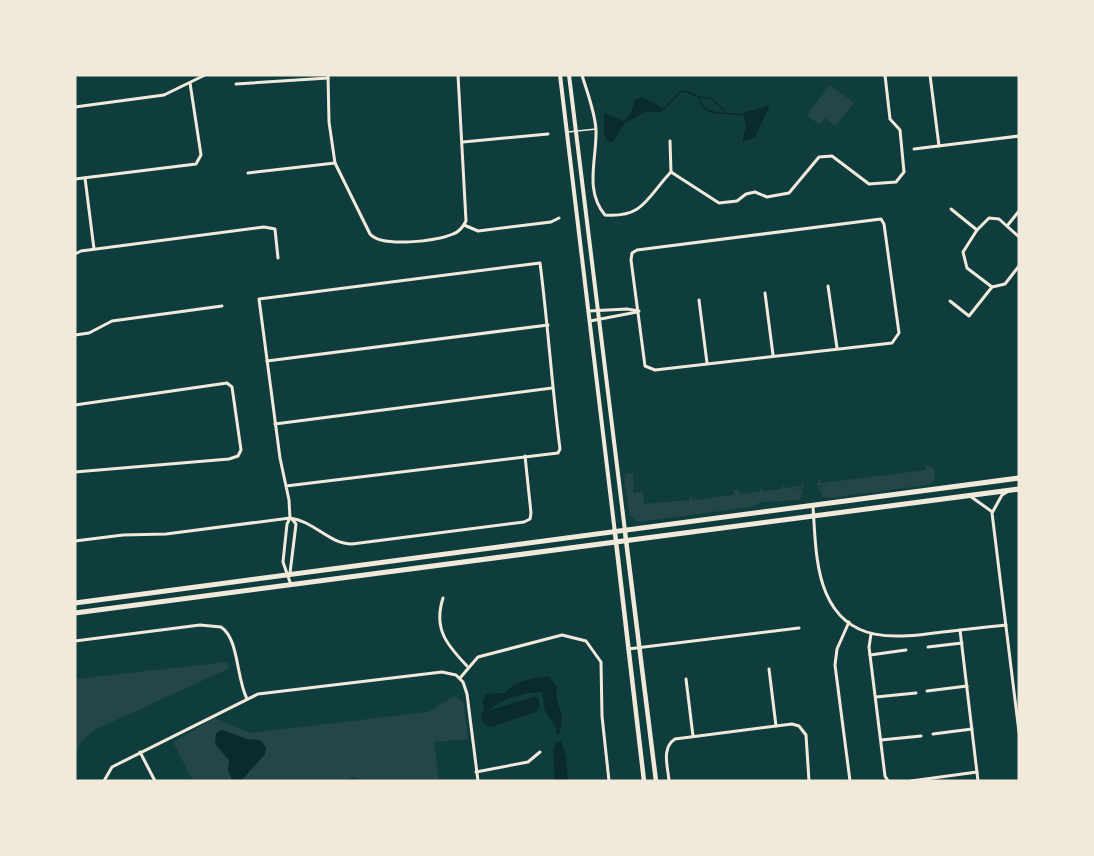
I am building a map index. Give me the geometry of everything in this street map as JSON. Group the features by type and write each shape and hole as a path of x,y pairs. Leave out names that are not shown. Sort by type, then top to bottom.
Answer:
{"main road":[{"path":"75,603 625,532 1019,478"},
{"path":"75,613 1019,489"},
{"path":"625,532 656,781"},
{"path":"615,533 644,781"}],"street":[{"path":"75,107 154,97 205,75"},
{"path":"236,84 328,76 329,122 334,163 370,234 377,240 388,243 447,236 457,233 464,225 466,216 458,75"},
{"path":"560,75 615,533"},
{"path":"569,75 625,532"},
{"path":"582,75 596,129 592,165 596,205 605,215 622,216 635,213 671,172 670,141"},
{"path":"671,172 719,203 737,201 746,194 755,192 767,197 789,194 819,157 825,155 832,156 869,184 896,182 904,172 900,130 890,119 885,75"},
{"path":"930,75 939,146"},
{"path":"75,179 196,165 201,155 190,83"},
{"path":"462,142 548,134"},
{"path":"914,149 1019,136"},
{"path":"248,173 334,163"},
{"path":"86,178 94,249"},
{"path":"951,209 977,230"},
{"path":"1007,226 1019,211"},
{"path":"464,225 478,231 551,222 559,218"},
{"path":"992,287 968,268 965,263 964,248 984,220 992,218 1007,226 1019,237"},
{"path":"881,219 884,224 898,333 892,343 649,370 645,366 639,311 631,260 632,253 637,250 881,219"},
{"path":"75,254 94,249 264,227 275,229 278,258"},
{"path":"286,486 560,451 540,263 259,299 275,424 291,518 283,555 283,562 290,575"},
{"path":"950,301 969,316 992,287 1005,284 1019,266"},
{"path":"1014,272 1019,276"},
{"path":"828,286 837,348"},
{"path":"765,293 773,355"},
{"path":"699,300 707,363"},
{"path":"75,335 89,333 112,321 222,306"},
{"path":"589,311 627,309 639,311"},
{"path":"590,321 639,311"},
{"path":"267,361 548,325"},
{"path":"75,405 223,382 232,387 241,450 236,457 169,466 129,465 75,472"},
{"path":"275,424 552,388"},
{"path":"75,541 123,535 166,534 291,518 307,521 345,544 524,522 530,519 531,513 525,456"},
{"path":"1009,491 1002,495 992,513 1019,732"},
{"path":"969,496 980,501 992,513"},
{"path":"813,507 825,591 833,605 849,622 871,634 896,638 1006,625"},
{"path":"291,518 296,524 290,575 291,585"},
{"path":"443,598 440,625 442,637 467,666"},
{"path":"849,622 837,649 835,665 850,781"},
{"path":"75,641 200,625 221,627 234,643 238,679 247,699"},
{"path":"628,649 797,628"},
{"path":"960,630 978,781"},
{"path":"871,634 870,655 880,741 885,776 888,781"},
{"path":"460,678 467,666 478,657 562,635 586,641 601,662 602,716 609,781"},
{"path":"928,648 962,643"},
{"path":"870,655 906,650"},
{"path":"769,669 776,726"},
{"path":"104,781 112,767 265,692 423,673 451,673 460,678 467,694 478,781"},
{"path":"686,679 693,736"},
{"path":"927,691 967,686"},
{"path":"875,698 916,693"},
{"path":"669,781 666,752 669,744 675,739 796,725 804,732 809,781"},
{"path":"933,734 972,729"},
{"path":"880,741 921,736"},
{"path":"140,752 154,781"},
{"path":"477,772 528,762 540,752"},
{"path":"911,781 977,772"}],"lane":[{"path":"567,132 596,129"}],"shaded area":[{"path":"830,85 854,103 835,126 825,118 820,125 807,115"},
{"path":"642,97 663,108 662,112 645,112 624,124 613,142 608,142 604,133 604,114 623,121 630,115 635,100"},
{"path":"770,105 755,137 742,142 746,126 743,113"},
{"path":"926,465 935,469 934,481 928,485 828,498 823,497 818,487 828,485 816,486 819,479 822,483 926,470"},
{"path":"633,473 633,493 643,492 644,504 689,500 691,496 693,500 712,498 714,493 715,497 734,495 734,490 738,490 740,494 759,492 761,487 762,491 781,489 783,484 784,488 801,486 803,482 804,487 790,492 803,489 800,500 761,502 751,507 638,522 630,515 624,479 626,474"},
{"path":"227,662 230,668 94,730 81,742 75,752 75,679"},
{"path":"549,676 557,687 556,696 562,716 560,734 556,734 556,728 545,711 542,692 513,697 488,711 534,697 538,698 540,705 536,712 491,727 483,723 481,713 485,710 482,703 486,694 505,693 519,683"},
{"path":"454,696 463,701 468,739 434,742 439,781 363,781 353,777 342,781 193,781 173,742 215,718 250,733 428,712"},
{"path":"222,730 247,739 260,740 266,747 265,754 241,781 232,780 228,770 229,760 215,744 216,733"},
{"path":"561,741 566,756 568,781 555,781 553,753 556,742"}],"waterway":[{"path":"663,110 680,92 686,91 699,97 711,98 725,111"},
{"path":"699,98 702,105 711,112 743,115"}]}
